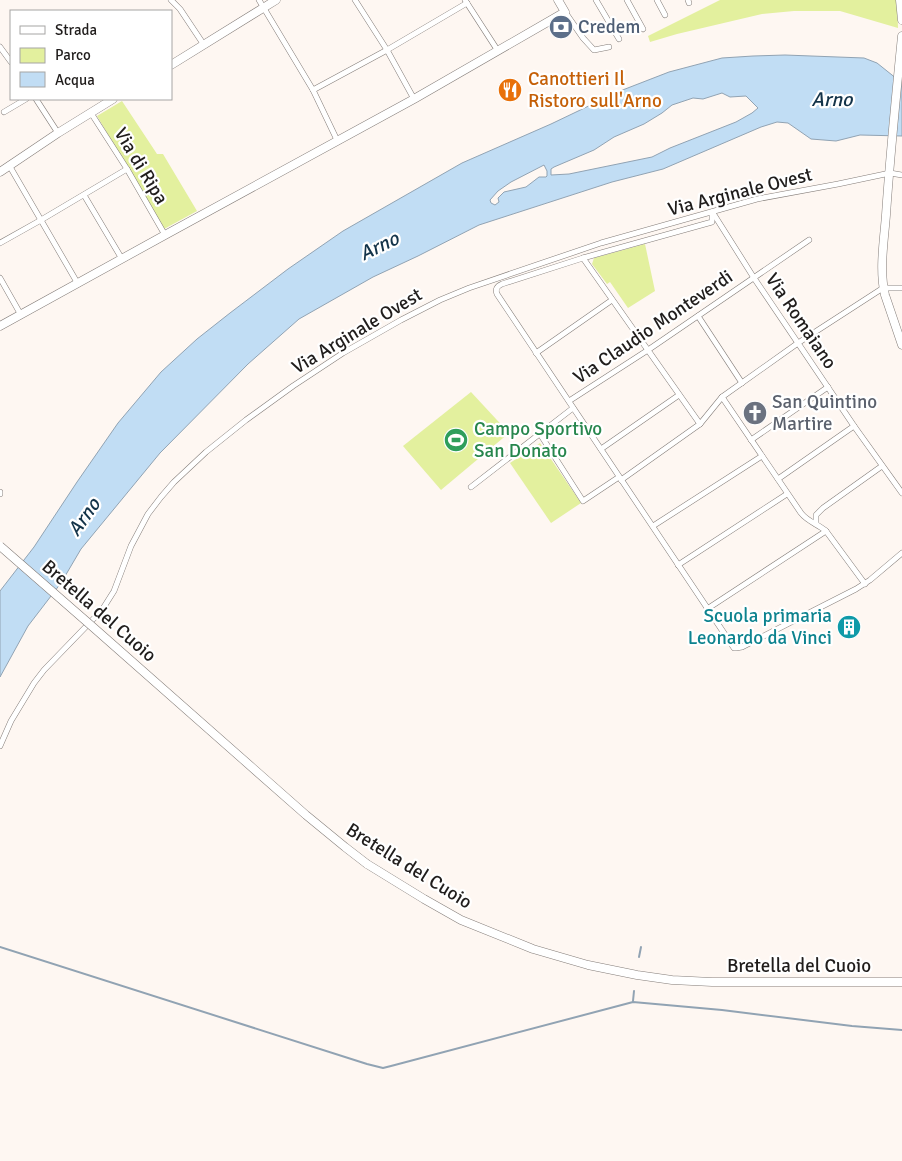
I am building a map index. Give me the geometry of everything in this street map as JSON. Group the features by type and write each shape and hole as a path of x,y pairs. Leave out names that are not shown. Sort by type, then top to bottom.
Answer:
{"main road":[{"path":"172,64 276,0"},
{"path":"0,326 414,99 565,12 558,0"},
{"path":"900,0 902,20"},
{"path":"902,36 883,259 883,288 902,345"},
{"path":"0,172 111,100"},
{"name":"Bretella del Cuoio","path":"0,546 306,815 345,847 367,864 461,920 533,949 588,965 672,980 712,982 902,982"}],"street":[{"path":"171,0 180,9 204,45"},
{"path":"259,0 312,90 337,140"},
{"path":"355,0 387,50 414,99"},
{"path":"596,0 619,39"},
{"path":"627,0 642,29"},
{"path":"657,0 665,15"},
{"path":"312,90 387,50 466,2 498,51"},
{"path":"565,12 594,50 609,46"},
{"path":"0,48 10,61"},
{"path":"4,112 24,100"},
{"path":"37,100 58,133"},
{"name":"Via di Ripa","path":"91,113 165,234"},
{"path":"9,165 78,284"},
{"path":"0,243 126,169"},
{"path":"890,173 902,175"},
{"name":"Via Arginale Ovest","path":"0,746 11,721 34,683 44,670 102,610 114,591 131,546 148,514 161,496 206,452 246,420 343,353 400,320 468,288 601,244 757,200 890,173"},
{"path":"84,195 122,259"},
{"path":"712,212 712,222 583,258 502,284 496,288 497,294 707,609 731,644 736,648 742,647 865,584 902,553"},
{"name":"Via Romaiano","path":"712,212 854,426 902,493"},
{"name":"Via Claudio Monteverdi","path":"569,401 648,350 809,240"},
{"path":"583,258 700,424"},
{"path":"0,278 21,315"},
{"path":"540,434 583,501 700,424 722,397 798,343 883,288 902,288"},
{"path":"536,353 612,300"},
{"path":"698,316 742,383"},
{"path":"751,440 828,387"},
{"path":"601,449 680,396"},
{"path":"722,397 805,518 826,531 865,584"},
{"path":"471,487 573,408"},
{"path":"778,479 854,426"},
{"path":"653,526 762,456"},
{"path":"816,524 816,515 822,508 882,466"},
{"path":"678,565 787,494"},
{"path":"707,609 826,531"}],"green space":[{"path":"720,0 897,0 898,28 840,11 794,11 762,14 650,42 648,36"},
{"path":"122,101 157,154 163,154 197,211 164,229 97,116"},
{"path":"645,244 655,291 628,308 610,282 607,284 592,264 594,258"},
{"name":"Campo Sportivo San Donato","path":"471,392 509,433 441,490 403,446"},
{"path":"540,443 581,503 551,523 510,463"}],"water":[{"name":"Arno","path":"785,55 864,58 877,63 902,83 902,136 860,135 836,141 811,139 788,123 777,122 663,169 612,182 479,225 373,277 299,319 248,364 160,453 81,549 61,583 28,626 0,677 0,591 34,547 118,423 161,372 197,339 288,269 343,231 462,163 620,91 669,72 722,58","holes":["722,93 730,97 746,96 758,108 736,122 652,157 569,174 551,175 551,169 554,167 594,150 614,137 644,124 672,105 693,98 703,99","544,165 547,171 546,177 539,177 526,187 504,192 498,198 499,202 495,205 491,203 490,200 498,191"]}],"waterway":[{"path":"0,947 383,1068 633,1002 902,1030"},
{"path":"639,957 641,947"},
{"path":"633,1001 634,991"}],"place":[{"name":"Credem","path":"561,27"},
{"name":"Canottieri Il Ristoro sull'Arno","path":"510,90"},
{"name":"San Quintino Martire","path":"755,413"},
{"name":"Campo Sportivo San Donato","path":"456,440"},
{"name":"Scuola primaria Leonardo da Vinci","path":"849,627"}]}
